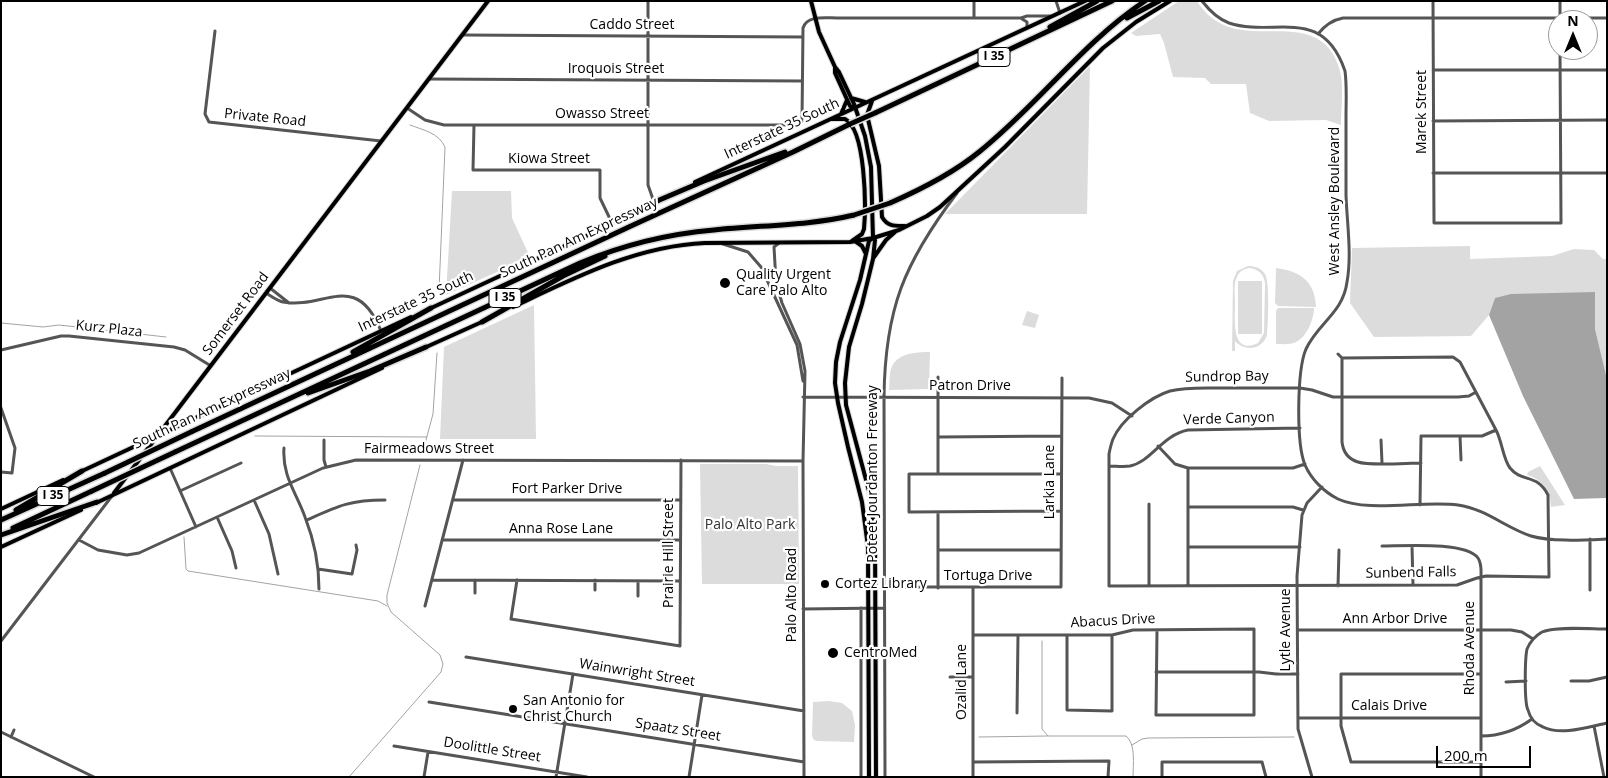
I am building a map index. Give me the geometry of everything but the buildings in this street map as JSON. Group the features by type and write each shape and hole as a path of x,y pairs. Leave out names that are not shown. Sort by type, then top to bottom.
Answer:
{"highway":[{"path":"1031,40 1050,27 1098,1"},
{"name":"South Pan Am Expressway","path":"1,520 793,152 1112,1"},
{"name":"I 35","path":"1104,33 1145,1"},
{"path":"1104,33 1132,14 1159,1"},
{"name":"South Pan Am Expressway","path":"1,534 580,263 610,251 646,240 691,232 818,222 890,203 943,178 971,158 1004,130 1104,33"},
{"path":"656,201 710,178 784,153 850,124"},
{"path":"482,322 570,272 646,240"},
{"path":"314,374 431,308"},
{"path":"284,401 370,371 426,347"},
{"path":"1,520 82,471"},
{"path":"1,534 96,502"}],"main road":[{"name":"Somerset Road","path":"113,495 488,1"},
{"path":"810,1 815,18"},
{"name":"Interstate 35 South","path":"1,509 1085,1"},
{"path":"1,546 572,279 610,264 640,254 691,244 850,242 872,238 908,226 927,216 959,190 1103,48 1136,22 1170,1"},
{"name":"Poteet Jourdanton Freeway","path":"815,18 819,32 839,72 865,136 871,167 872,238 875,240 873,259 845,365 845,397 869,491 873,515 876,555 876,777"},
{"path":"841,114 849,99 869,102 867,114 879,166 882,217 892,226 908,226"},
{"path":"830,120 842,119 849,121 856,134 862,160 864,229 862,234 850,242"},
{"path":"873,259 886,240 899,230"},
{"name":"Poteet Jourdanton Freeway","path":"869,777 868,547 865,517 837,397 836,362 869,241 872,238"},
{"path":"855,241 862,246 866,254"}],"street":[{"path":"648,1 648,185 656,201"},
{"path":"974,1 974,18"},
{"path":"1056,1 1060,13"},
{"name":"West Ansley Boulevard","path":"1202,1 1214,14 1229,23 1251,26 1298,27 1318,34 1327,41 1338,55 1346,79 1348,272 1346,292 1339,306 1316,333 1307,347 1301,366 1300,428 1302,455 1310,474 1322,488 1338,499 1358,505 1453,505 1491,515 1534,536 1590,540 1607,539"},
{"name":"Marek Street","path":"1433,1 1434,223 1561,223 1560,173"},
{"path":"802,81 802,37 804,25 815,18 1021,18 1027,16 1052,16"},
{"path":"1021,18 1027,22 1027,28"},
{"path":"1318,34 1325,25 1343,18 1548,19"},
{"name":"Private Road","path":"215,31 205,114 209,122 382,141"},
{"name":"Caddo Street","path":"462,35 802,37"},
{"path":"1560,60 1560,173"},
{"path":"1433,70 1607,70"},
{"name":"Iroquois Street","path":"429,79 802,81"},
{"name":"Owasso Street","path":"407,108 420,118 434,124 796,125 801,123 802,81"},
{"path":"1433,121 1607,120"},
{"name":"Kiowa Street","path":"474,125 473,170 600,170 600,195 612,223"},
{"path":"1433,173 1607,172"},
{"name":"Poteet Jourdanton Freeway","path":"885,777 884,368 887,338 903,281 929,232 959,190"},
{"name":"Palo Alto Road","path":"780,243 774,247 776,282 782,303 800,344 804,364 802,461 804,777"},
{"name":"Palo Alto Road","path":"720,244 733,246 748,252 761,267 797,346 803,383"},
{"path":"270,288 290,303"},
{"path":"266,293 281,302 290,303 333,296 351,298 363,303 373,313 382,331"},
{"name":"Kurz Plaza","path":"1,350 61,336 69,336 174,347 185,350 210,366"},
{"path":"1338,354 1342,358 1343,449 1350,458 1359,463 1421,463"},
{"name":"Sunbend Falls","path":"1110,586 1457,585 1481,577 1549,576 1549,504 1545,490 1536,480 1520,475 1509,466 1496,430 1460,362 1456,358 1342,358"},
{"path":"938,377 938,474"},
{"name":"Larkia Lane","path":"1061,587 1062,378"},
{"name":"Sundrop Bay","path":"1110,586 1109,466 1113,439 1120,427 1151,400 1162,394 1178,389 1300,388 1330,396 1342,397 1463,397 1476,392"},
{"name":"Patron Drive","path":"803,397 1089,398 1105,400 1120,406 1132,416"},
{"path":"1,408 14,448 12,473 1,472"},
{"name":"Verde Canyon","path":"1109,466 1130,466 1135,464 1146,458 1172,435 1188,430 1300,428"},
{"path":"1,430 8,431"},
{"path":"1420,505 1421,436 1482,436 1496,430"},
{"path":"938,437 1061,436"},
{"path":"1460,436 1461,460"},
{"path":"324,440 326,467"},
{"path":"1381,440 1382,463"},
{"path":"1158,446 1175,464 1188,468 1293,468 1305,464"},
{"path":"284,448 284,469 307,520 313,541 319,589"},
{"name":"Fairmeadows Street","path":"79,540 98,550 132,555 326,467 365,460 802,461"},
{"path":"425,606 463,460"},
{"name":"Prairie Hill Street","path":"517,580 511,619 680,646 681,460"},
{"path":"180,491 240,463"},
{"path":"170,468 196,527"},
{"path":"1188,468 1188,586"},
{"path":"1061,474 909,474 909,512 1061,512"},
{"name":"Lytle Avenue","path":"1312,777 1299,734 1297,586 1300,527 1304,510 1312,497 1322,488"},
{"name":"Somerset Road","path":"1,641 113,495"},
{"path":"254,500 269,534 278,574"},
{"path":"307,520 348,503 364,500 385,500"},
{"name":"Fort Parker Drive","path":"453,500 681,500"},
{"path":"1149,504 1149,586"},
{"path":"1188,507 1293,507 1304,510"},
{"path":"938,512 938,588"},
{"path":"217,516 232,551 236,568"},
{"name":"Anna Rose Lane","path":"442,540 680,540"},
{"path":"1590,540 1590,590"},
{"path":"318,569 352,574 357,550 356,545"},
{"name":"Rhoda Avenue","path":"1382,546 1449,547 1470,552 1479,561 1481,577 1481,777"},
{"path":"1412,546 1413,585"},
{"path":"1188,547 1300,547"},
{"path":"938,550 1061,550"},
{"path":"1338,586 1339,550"},
{"path":"432,580 680,581"},
{"path":"475,580 475,593"},
{"path":"595,580 595,590"},
{"path":"638,581 638,596"},
{"name":"Tortuga Drive","path":"884,587 1061,587"},
{"name":"Ozalid Lane","path":"973,588 973,777"},
{"path":"860,608 861,777"},
{"path":"804,609 884,608"},
{"name":"Abacus Drive","path":"973,635 1112,635 1129,630 1254,629 1254,672"},
{"path":"1157,630 1156,715 1254,715 1254,672"},
{"name":"Ann Arbor Drive","path":"1298,630 1517,630 1533,639"},
{"path":"1607,630 1552,630 1540,633 1533,639 1527,652 1526,681 1526,706 1532,719 1542,727 1551,730 1571,730 1607,723"},
{"path":"1017,713 1018,635"},
{"path":"1067,635 1067,710 1112,711 1112,635"},
{"name":"Wainwright Street","path":"466,657 804,711"},
{"path":"1156,672 1298,674"},
{"path":"556,777 572,674"},
{"path":"1481,674 1341,674 1342,732 1351,762 1481,762"},
{"path":"950,677 973,677"},
{"path":"1571,681 1589,681 1607,677"},
{"path":"1506,682 1526,681"},
{"path":"689,777 702,695"},
{"name":"Spaatz Street","path":"429,702 804,762"},
{"name":"Calais Drive","path":"1298,718 1481,718"},
{"path":"1481,736 1499,735 1522,727 1532,719"},
{"path":"1594,726 1604,777"},
{"path":"11,737 14,730"},
{"path":"1,732 94,777"},
{"name":"Doolittle Street","path":"394,746 587,777"},
{"path":"424,777 428,752"},
{"path":"973,762 1109,761 1108,777"},
{"path":"1162,777 1162,762 1262,762 1266,777"},
{"path":"80,777 83,772"}],"green space":[{"path":"1179,1 1197,1 1204,11 1230,28 1251,31 1297,32 1323,42 1333,54 1340,71 1342,91 1341,125 1326,120 1269,121 1250,113 1246,84 1211,84 1205,78 1173,77 1160,34 1136,36 1131,33"},
{"path":"1090,66 1087,214 945,214"},
{"path":"452,191 511,191 512,218 530,257 446,295"},
{"path":"1470,246 1470,259 1552,256 1574,249 1594,250 1603,259 1607,259 1607,379 1595,329 1595,293 1495,298 1489,315 1471,336 1374,337 1350,303 1352,248"},
{"path":"1251,266 1260,269 1267,278 1267,335 1261,344 1253,348 1244,347 1235,341 1235,351 1232,351 1233,281 1237,271","holes":["1247,268 1262,275 1265,283 1264,333 1258,343 1249,346 1243,345 1236,334 1235,287 1240,272"]},
{"path":"1276,268 1285,269 1305,279 1313,290 1316,307 1278,306 1275,303"},
{"path":"1238,281 1262,281 1262,334 1238,334"},
{"path":"534,305 536,439 440,439 444,347"},
{"path":"1278,308 1314,308 1309,327 1300,340 1289,344 1276,344 1276,311"},
{"path":"1027,311 1039,315 1035,328 1022,325"},
{"path":"930,352 929,389 889,390 891,369 897,360 907,354"},
{"name":"Palo Alto Park","path":"700,464 798,466 799,584 702,584"},
{"path":"1540,466 1565,505 1551,507 1545,486 1527,475 1528,472"},
{"path":"829,701 842,703 852,711 855,725 854,742 814,740 812,736 813,702"}],"shaded area":[{"path":"1595,292 1595,329 1607,379 1606,498 1574,499 1523,396 1489,315 1495,298 1511,294"}],"waterway":[{"path":"410,125 435,135 445,147 439,291"},
{"path":"1,323 43,327 59,325 166,337"},
{"path":"423,451 433,414 437,353"},
{"path":"255,436 427,437"},
{"path":"349,777 441,672 443,664 440,655 391,612 387,603 387,595 420,465"},
{"path":"184,537 186,569 188,571 378,601 387,606"},
{"path":"1042,641 1042,729 1048,736 1126,736 1133,749 1133,777"},
{"path":"979,737 1048,736"},
{"path":"1132,745 1148,738 1294,737"}],"place":[{"name":"Quality Urgent Care Palo Alto","path":"725,283"},
{"name":"Cortez Library","path":"825,584"},
{"name":"CentroMed","path":"833,653"},
{"name":"San Antonio for Christ Church","path":"513,709"}]}
